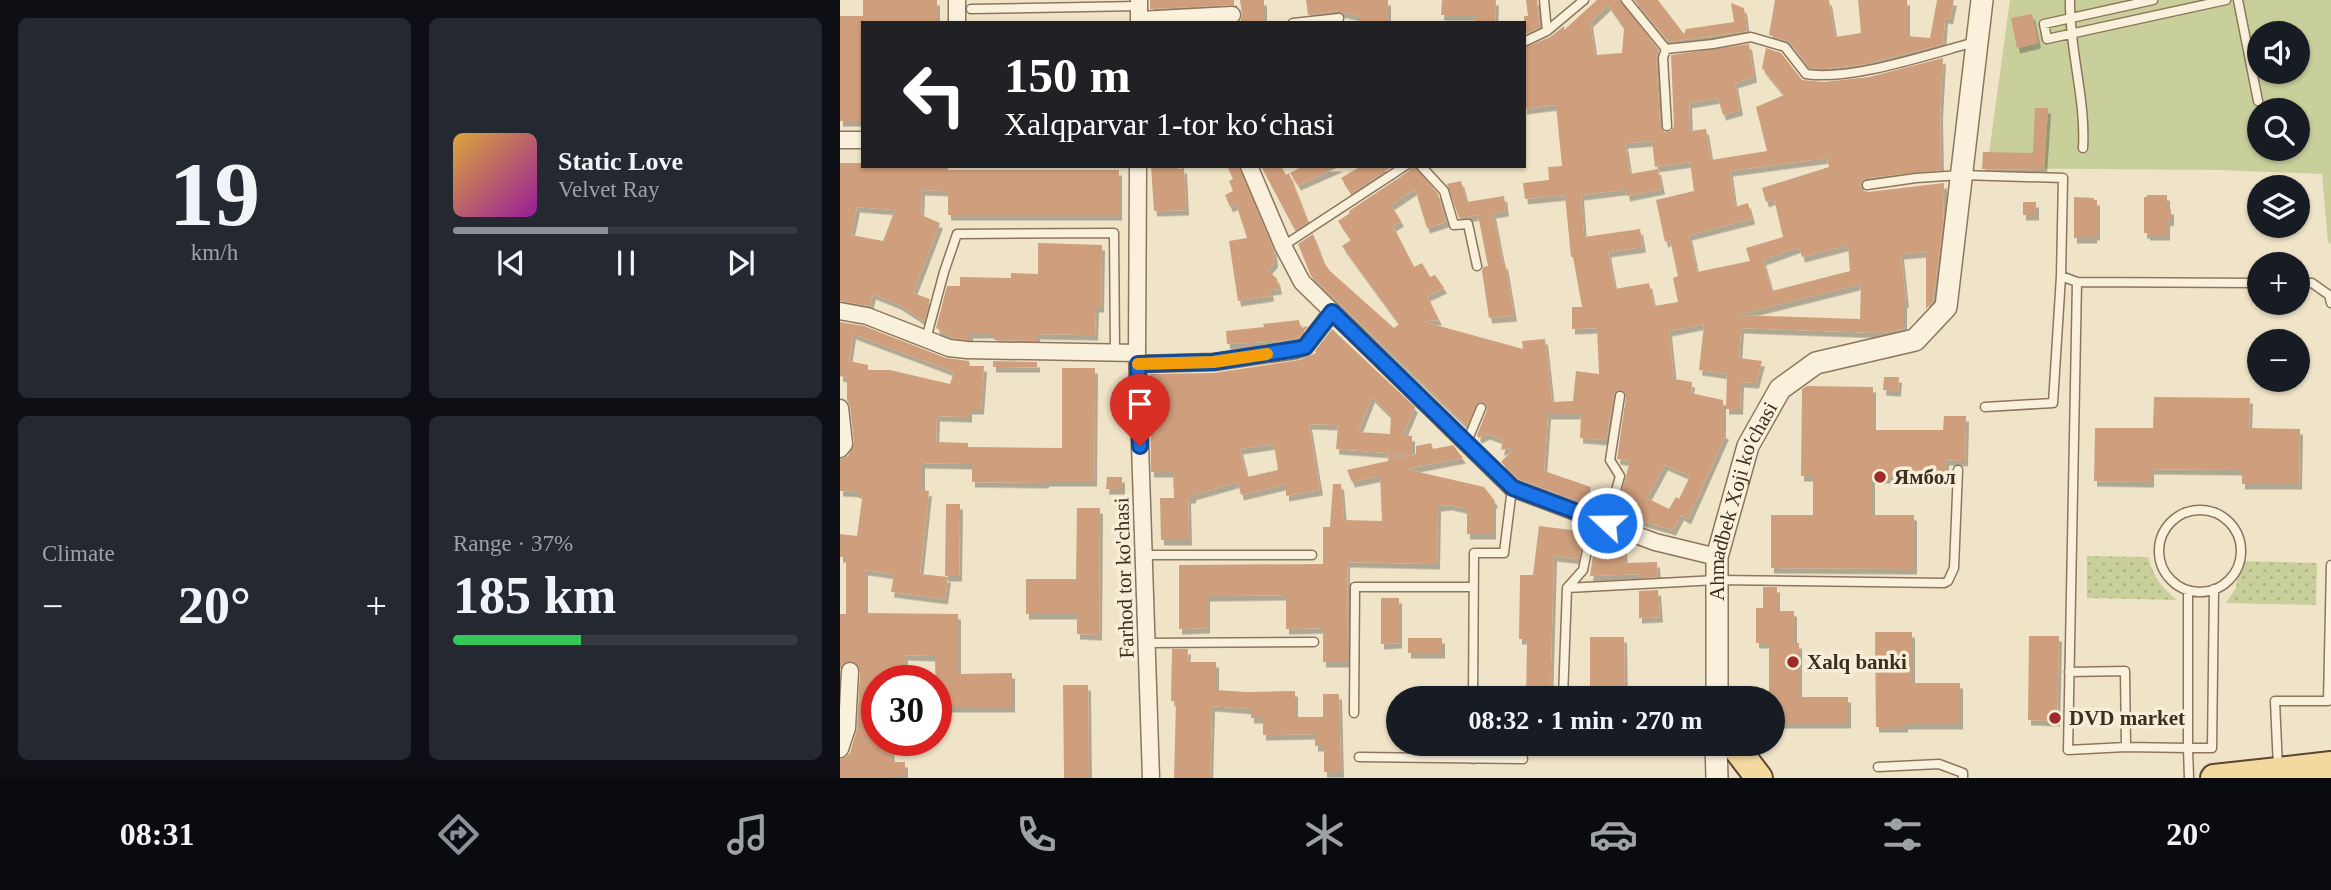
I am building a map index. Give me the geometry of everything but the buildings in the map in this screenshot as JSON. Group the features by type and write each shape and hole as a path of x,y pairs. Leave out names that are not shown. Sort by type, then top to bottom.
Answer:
{"main road":[{"path":"1742,756 1759,778"},
{"path":"2214,778 2279,775 2331,765"}],"street":[{"path":"957,0 957,21"},
{"name":"Ahmadbek Xoji ko'chasi","path":"1717,686 1717,557 1748,446 1780,389 1816,363 1915,340 1946,307 1982,0"},
{"path":"1139,12 1232,13"},
{"path":"840,140 861,140"},
{"name":"Farhod tor ko'chasi","path":"1138,168 1138,358 1151,778"},
{"path":"1251,168 1283,246 1302,282 1513,488 1656,542 1717,557"},
{"path":"840,311 867,316 949,348 1115,352 1138,358 1213,362 1305,347 1332,312"},
{"path":"840,408 844,444 840,449"},
{"path":"840,749 847,728 850,671"},
{"path":"1716,756 1717,778"}],"lane":[{"path":"1544,0 1547,31"},
{"path":"1526,41 1547,31 1584,0"},
{"path":"1626,0 1666,49"},
{"path":"2070,0 2084,121 2083,148"},
{"path":"2152,0 2044,24 2047,39 2226,0"},
{"path":"2238,0 2257,98"},
{"path":"971,9 1139,12"},
{"path":"1311,21 1339,18"},
{"path":"1666,49 1751,37 1785,47 1806,74 1821,76 1894,64 1976,42"},
{"path":"1666,49 1663,58 1667,126"},
{"path":"1283,246 1402,168"},
{"path":"1422,168 1444,191 1454,226 1468,224 1477,266"},
{"path":"1867,185 1961,175 2063,178 2061,276 2053,403 1985,407"},
{"path":"926,338 957,234 1114,233 1115,352"},
{"path":"2061,276 2077,282 2247,283"},
{"path":"2077,282 2068,750 2126,747 2212,748 2214,589"},
{"path":"2310,283 2329,295 2331,303"},
{"path":"1607,523 1620,475 1610,460 1620,396"},
{"path":"1467,442 1481,408"},
{"path":"1567,588 1717,580 1944,583 1948,581 1954,568 1958,470"},
{"path":"1473,686 1474,553 1504,553 1513,488"},
{"path":"2188,512 2213,512 2225,518 2240,538 2239,565 2232,578 2214,589 2207,592 2180,587 2169,578 2162,565 2159,551 2161,538 2176,518 2188,512"},
{"path":"1563,686 1567,588 1583,570 1588,546"},
{"path":"1144,555 1312,555"},
{"path":"2279,775 2275,701 2329,701 2331,565"},
{"path":"1354,713 1355,587 1473,587"},
{"path":"2188,590 2189,778"},
{"path":"1147,643 1314,642"},
{"path":"2069,672 2125,671 2126,747"},
{"path":"1359,757 1522,759"},
{"path":"1878,767 1939,764 1963,773 1963,778"}],"green space":[{"path":"2010,0 2331,0 2331,244 2328,242 2322,174 2218,170 1987,168"},
{"path":"2087,556 2148,557 2159,581 2177,600 2087,598"},
{"path":"2240,561 2317,563 2316,605 2226,603 2236,588"}],"slow traffic":[{"path":"1138,364 1213,362 1267,354"}],"place":[{"name":"Ямбол","path":"1880,477"},
{"name":"Xalq banki","path":"1793,662"},
{"name":"DVD market","path":"2055,718"}],"route":[{"path":"1140,446 1138,364 1213,362 1305,347 1332,312 1513,488 1607,523"}]}
